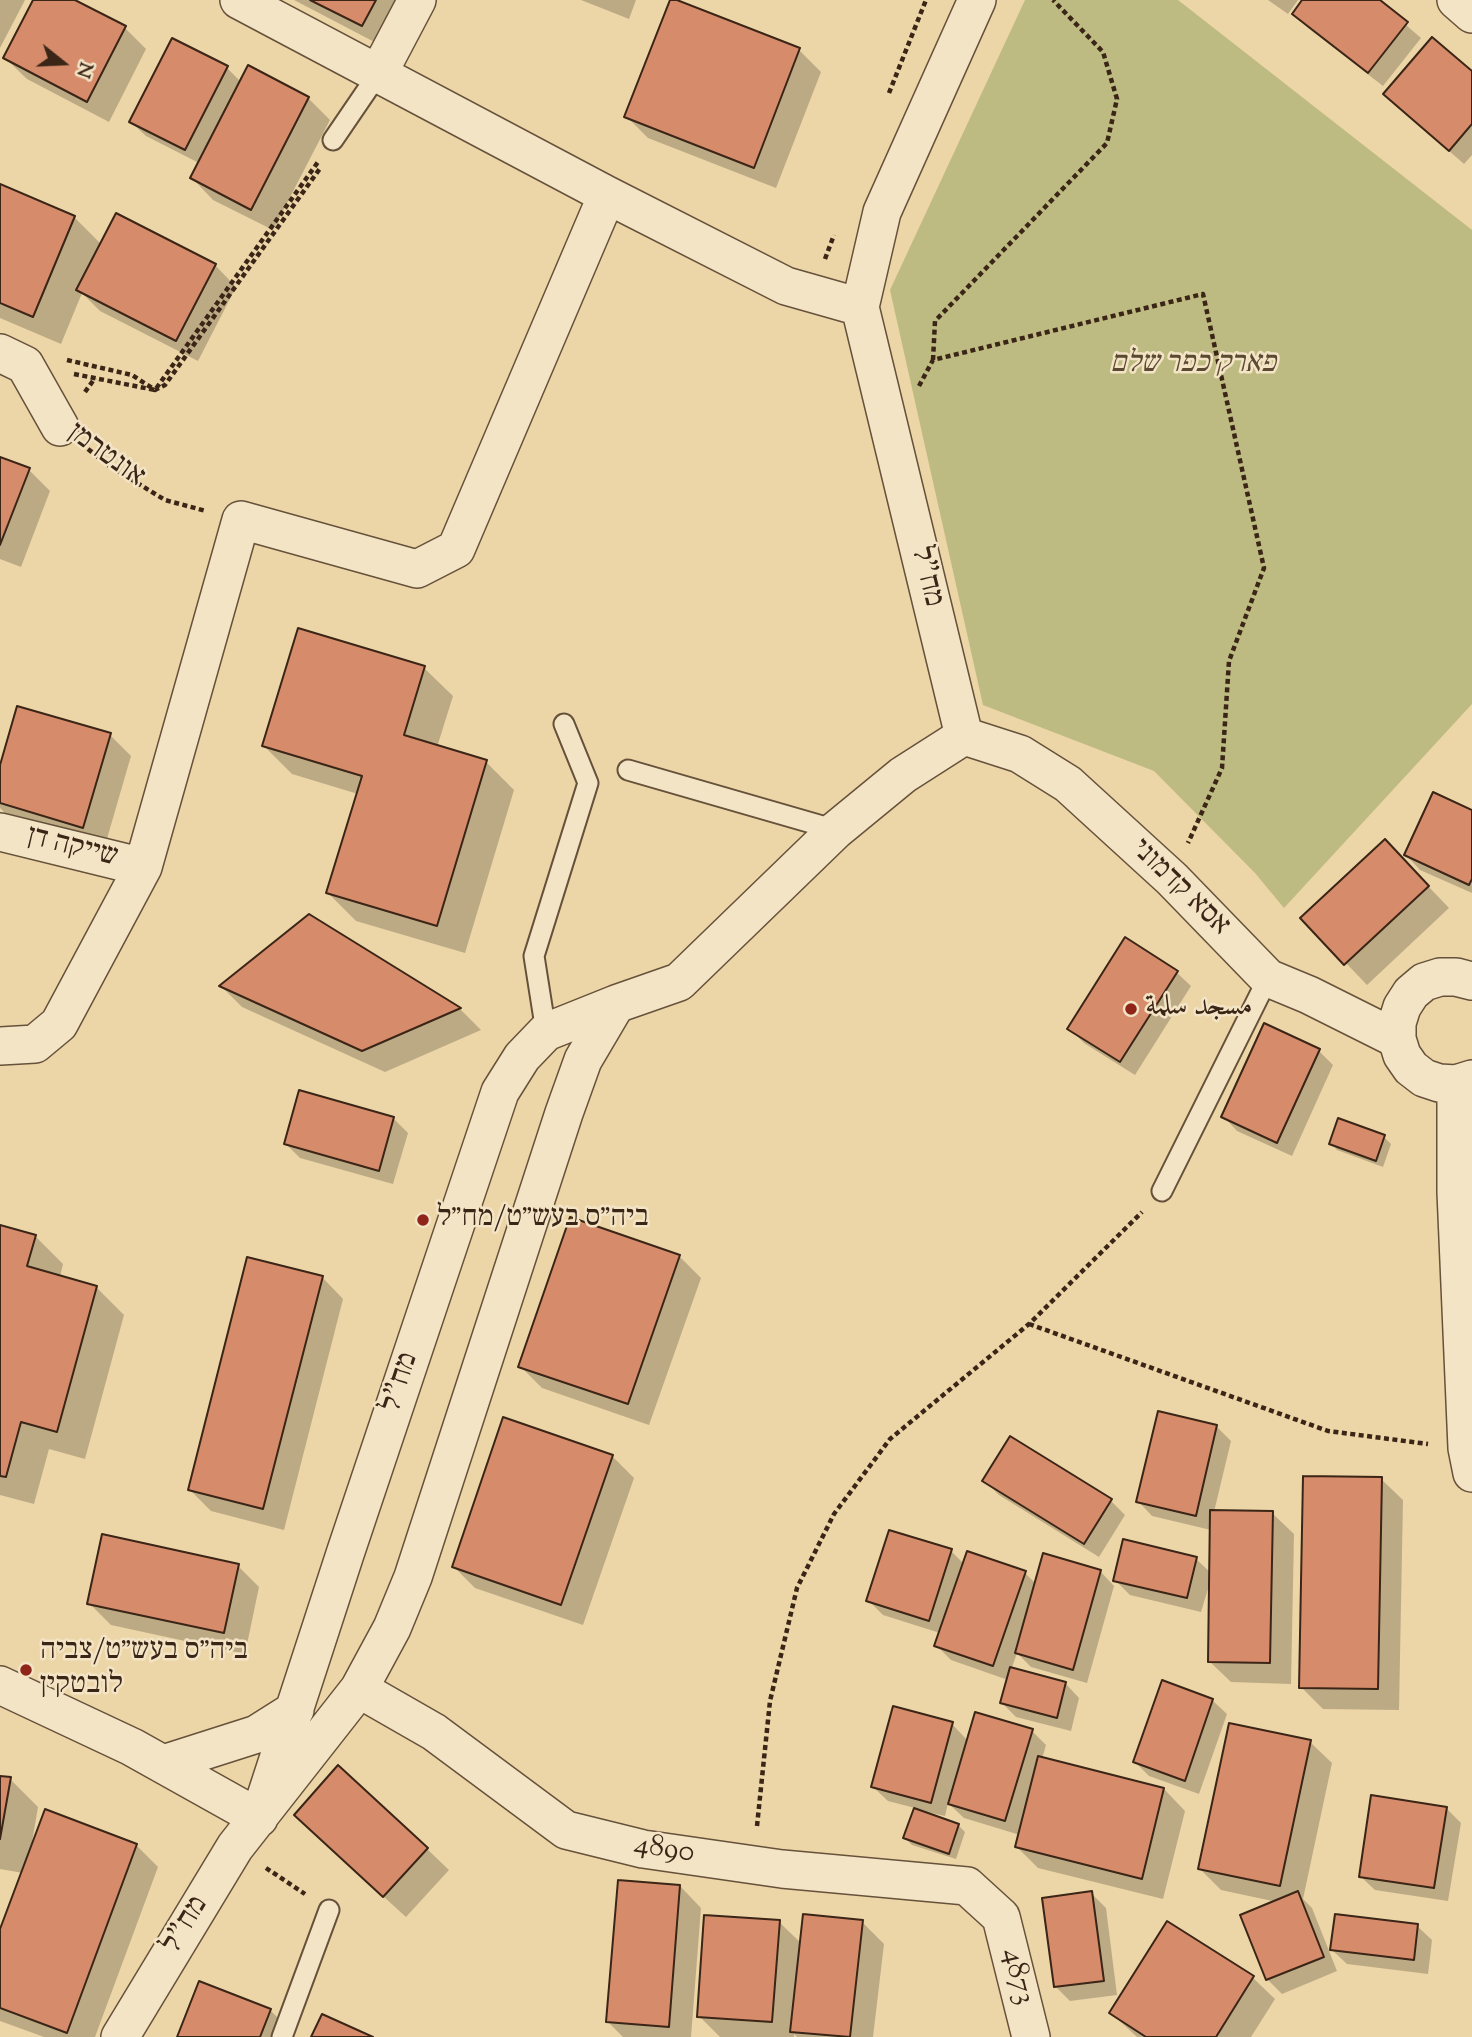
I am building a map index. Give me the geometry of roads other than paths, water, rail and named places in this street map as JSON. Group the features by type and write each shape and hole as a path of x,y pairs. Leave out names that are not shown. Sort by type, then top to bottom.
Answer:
{"street":[{"path":"239,0 607,195 786,286 860,307"},
{"path":"378,74 417,0"},
{"name":"מח\"ל","path":"260,1818 500,1092 522,1057 546,1032 679,982 836,830 903,775 964,736 860,307 882,212 977,0"},
{"path":"1456,0 1472,14"},
{"path":"0,1046 34,1044 59,1024 143,867 241,520 417,569 456,549 607,195"},
{"name":"אונטרמן","path":"27,359 60,427"},
{"name":"אסא קדמוני","path":"964,736 1020,754 1068,784 1172,879 1268,978 1309,995 1397,1039"},
{"name":"שייקה דן","path":"0,831 143,867"},
{"path":"1470,1456 1456,1192 1464,1082 1439,1083 1424,1078 1412,1068 1402,1055 1397,1039 1397,1023 1402,1007 1411,993 1424,982 1456,976 1472,981"},
{"name":"מח\"ל","path":"120,2037 235,1847 359,1689 392,1628 413,1577 583,1060 616,1004"},
{"path":"0,1685 132,1747 260,1818"},
{"name":"4890","path":"359,1689 434,1732 566,1830 643,1849 753,1864 967,1886 1001,1917"},
{"path":"163,1764 257,1734 295,1710"},
{"name":"4873","path":"1001,1917 1031,2037"}],"lane":[{"path":"333,140 378,74"},
{"path":"546,1032 534,956 588,783 564,724"},
{"path":"628,769 836,830"},
{"path":"1162,1191 1268,978"},
{"path":"282,2037 329,1910"}],"place":[{"name":"مسجد سلمة","path":"1131,1009"},
{"name":"ביה״ס בעש״ט/מח״ל","path":"423,1220"},
{"name":"ביה״ס בעש״ט/צביה לובטקין","path":"26,1670"}],"park label":[{"name":"פארק כפר שלם","path":"1193,366"}]}
